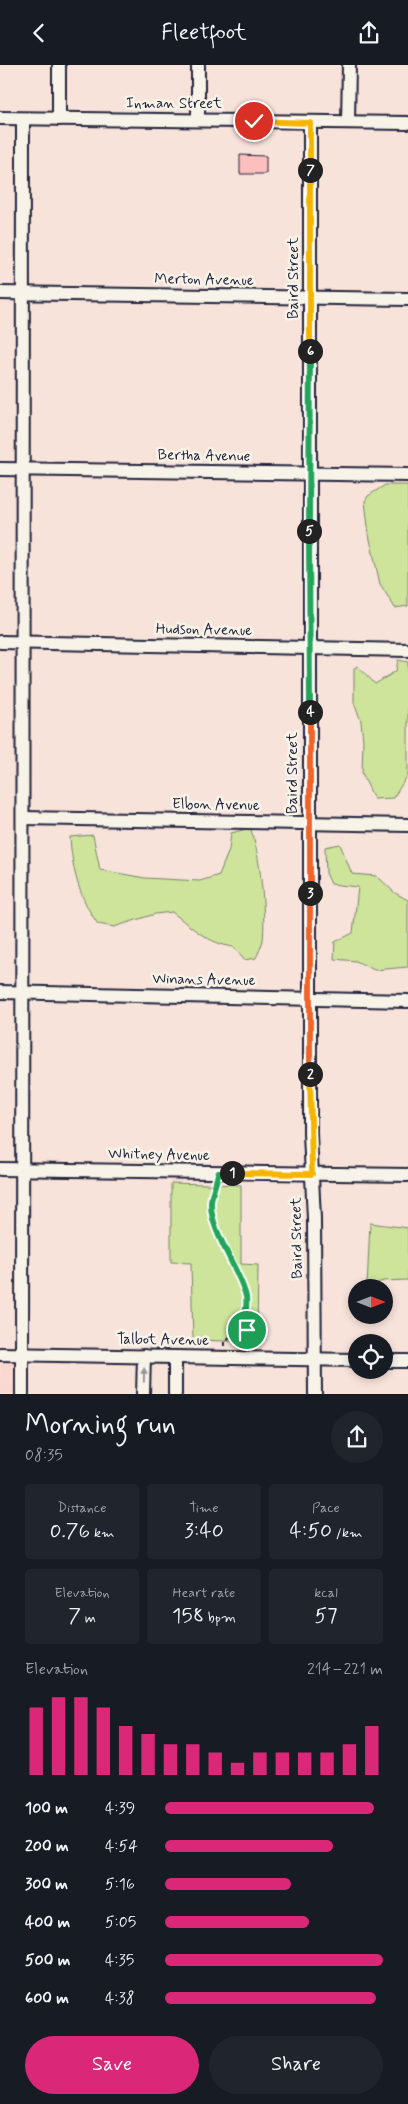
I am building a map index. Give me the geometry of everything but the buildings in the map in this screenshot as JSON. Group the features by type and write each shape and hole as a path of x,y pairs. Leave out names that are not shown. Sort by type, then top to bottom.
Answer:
{"street":[{"path":"59,65 59,119"},
{"path":"198,65 198,120"},
{"path":"348,123 349,65"},
{"name":"Inman Street","path":"0,119 408,123"},
{"path":"22,1394 23,119"},
{"name":"Baird Street","path":"310,123 310,1134 315,1394"},
{"name":"Merton Avenue","path":"0,293 408,299"},
{"name":"Bertha Avenue","path":"0,469 408,475"},
{"name":"Hudson Avenue","path":"0,642 408,650"},
{"name":"Elbon Avenue","path":"23,818 408,825"},
{"name":"Winans Avenue","path":"0,992 408,1001"},
{"name":"Whitney Avenue","path":"0,1169 408,1175"},
{"name":"Talbot Avenue","path":"0,1353 348,1360"},
{"path":"143,1394 144,1356"},
{"path":"175,1357 175,1394"},
{"path":"393,1361 408,1361"}],"path":[{"path":"218,1173 211,1201 212,1214 234,1271 246,1294 244,1325 252,1344 252,1358"},
{"path":"223,1358 224,1342 244,1325"}],"shaded area":[{"path":"0,1358 20,1358 19,1394 0,1394"}],"green space":[{"path":"385,485 408,485 408,606 395,608 380,584 369,535 365,501 368,496"},
{"path":"398,660 408,662 408,775 393,798 374,799 362,773 363,741 361,721 354,703 354,668 358,666 375,684 396,671"},
{"path":"250,828 257,851 264,916 263,940 256,958 244,960 234,947 208,939 172,912 155,914 114,927 98,924 81,893 75,872 70,837 93,835 100,870 145,878 200,881 219,875 229,850 231,833"},
{"path":"340,844 352,874 377,876 395,893 408,900 408,967 374,970 356,961 334,959 335,942 353,933 358,887 331,884 326,873 325,847"},
{"path":"171,1183 241,1185 241,1264 258,1265 257,1342 193,1340 191,1263 171,1262"},
{"path":"370,1223 408,1228 408,1280 367,1279"}],"route":[{"path":"247,1330 244,1325 247,1302 246,1294 234,1271 212,1214 211,1201 218,1173 312,1174 310,1134 309,823 310,123 254,121"}]}
